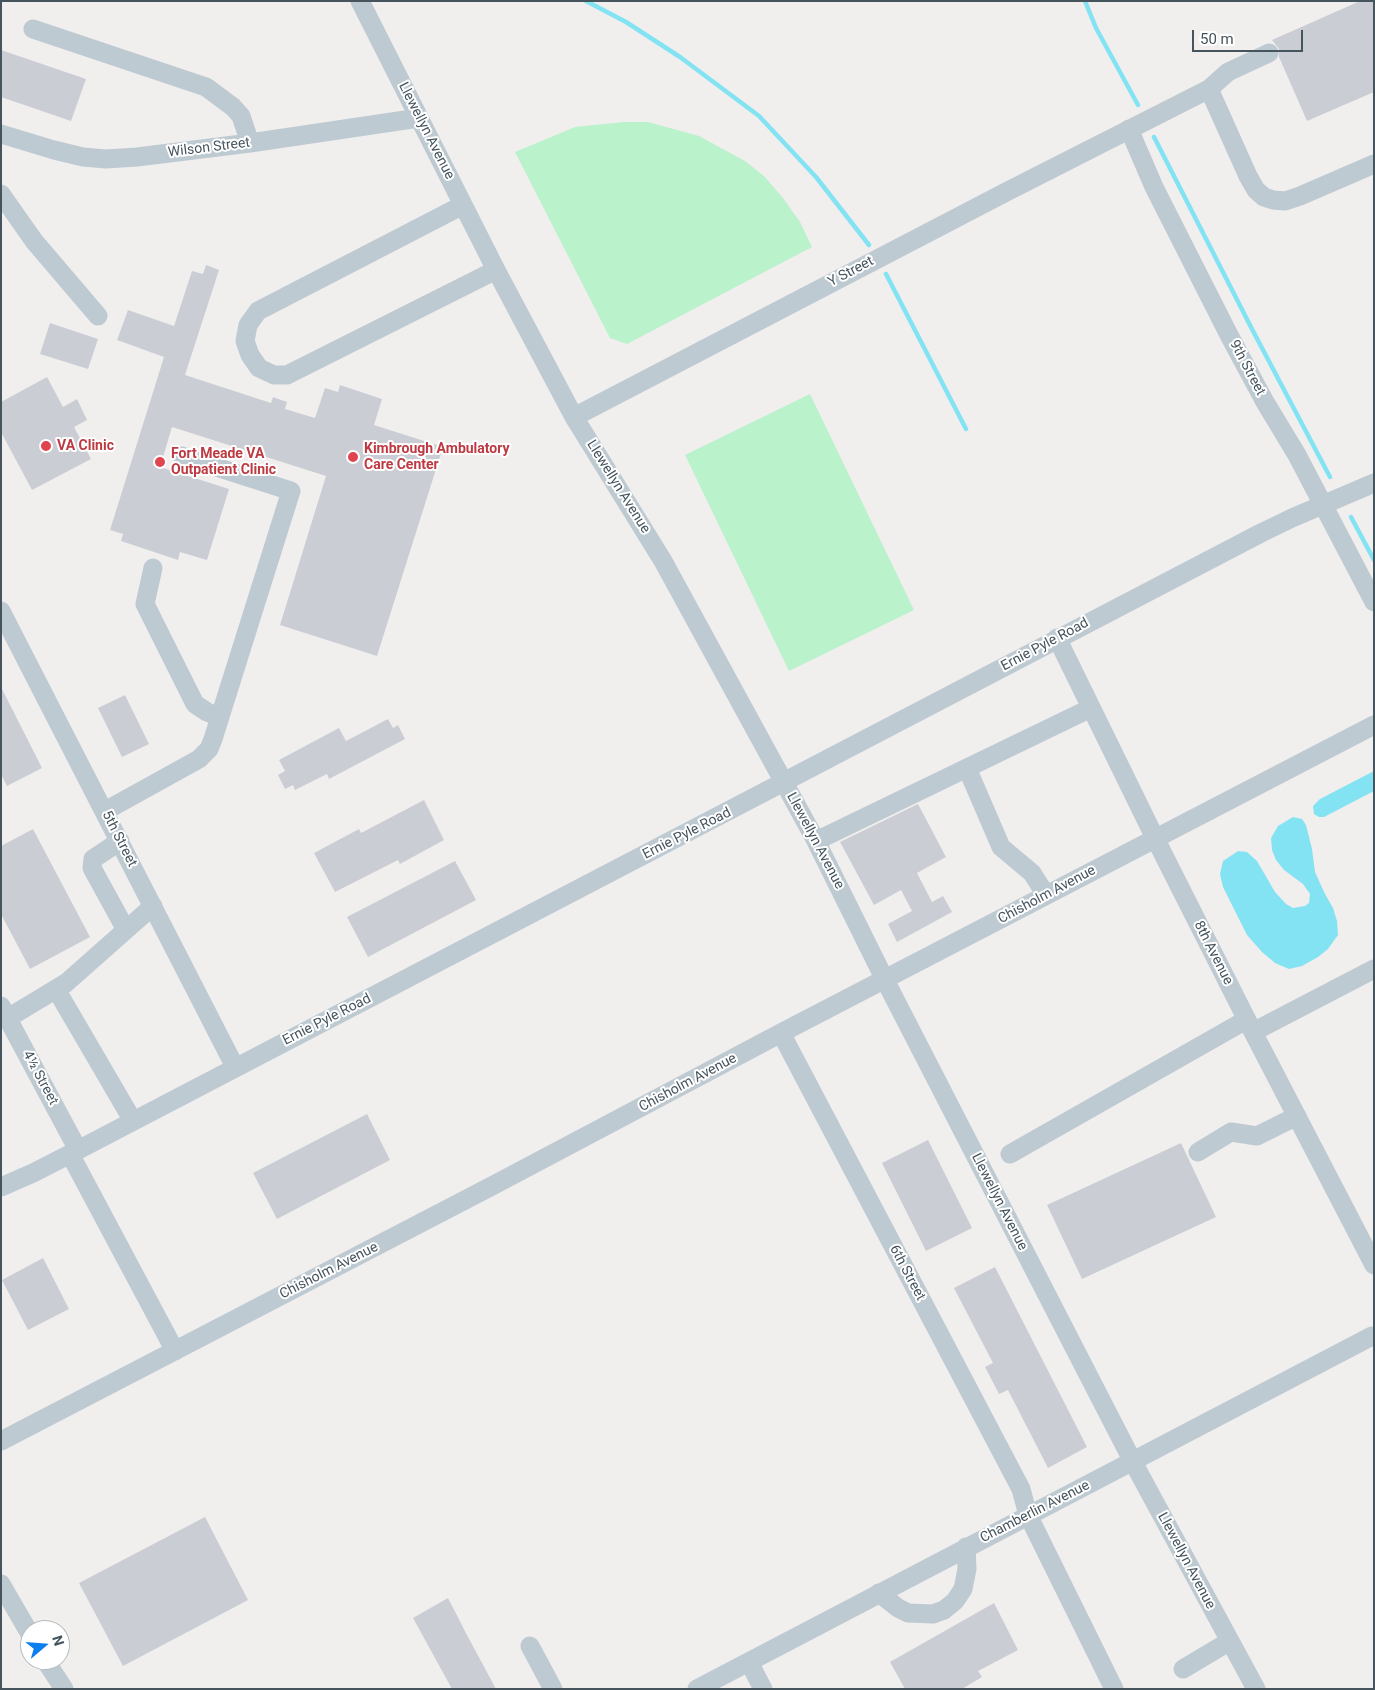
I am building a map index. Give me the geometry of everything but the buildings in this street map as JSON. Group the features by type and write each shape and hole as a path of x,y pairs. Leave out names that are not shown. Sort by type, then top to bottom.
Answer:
{"street":[{"name":"Llewellyn Avenue","path":"360,1 496,270 574,417 664,560 816,841 885,980 1133,1462 1256,1689"},
{"path":"33,29 206,87 241,116 250,143"},
{"name":"Y Street","path":"574,417 1208,89 1228,72 1270,53"},
{"path":"1208,89 1248,176 1256,190 1264,197 1285,201 1374,164"},
{"name":"Wilson Street","path":"1,134 61,152 83,157 106,159 250,143 419,118"},
{"name":"9th Street","path":"1129,129 1154,187 1230,337 1323,505 1374,602"},
{"path":"1,194 34,241 98,316"},
{"path":"464,205 258,311 248,325 245,341 250,356 259,368 274,375 288,375 496,270"},
{"path":"104,810 199,759 209,749 291,491 182,456"},
{"name":"Ernie Pyle Road","path":"1,1187 74,1152 1261,533 1374,483"},
{"path":"153,568 145,604 196,704 206,712 220,717"},
{"name":"5th Street","path":"1,611 235,1067"},
{"name":"8th Avenue","path":"1057,638 1154,838 1249,1026 1374,1265"},
{"path":"816,841 1091,708"},
{"name":"Chisholm Avenue","path":"1,1441 1374,724"},
{"path":"967,768 1001,847 1032,873 1046,896"},
{"path":"120,841 93,859 92,868 126,930"},
{"path":"4,1012 66,983 153,906"},
{"path":"1010,1154 1249,1026 1374,969"},
{"path":"56,989 133,1121"},
{"name":"4½ Street","path":"4,1012 175,1350"},
{"name":"6th Street","path":"781,1034 1021,1489 1028,1515 1114,1689"},
{"path":"1198,1152 1231,1132 1257,1136 1296,1116"},
{"name":"Chamberlin Avenue","path":"697,1689 1372,1336"},
{"path":"879,1593 898,1608 908,1613 933,1614 944,1610 955,1601 962,1589 967,1569 966,1547"},
{"path":"1,1584 22,1620"},
{"path":"1183,1670 1230,1641"},
{"path":"530,1646 553,1689"},
{"path":"749,1662 763,1689"},
{"path":"52,1670 64,1689"}],"green space":[{"path":"624,122 648,122 699,136 745,161 765,177 783,198 800,222 812,247 627,344 610,338 515,152 575,127"},
{"path":"810,394 914,610 789,671 685,455"}],"water":[{"path":"1374,771 1374,791 1324,817 1314,814 1313,806 1320,799"},
{"path":"1293,817 1302,819 1306,825 1315,872 1333,908 1337,921 1338,935 1328,949 1318,957 1302,966 1289,969 1275,963 1247,935 1223,887 1220,874 1223,861 1238,851 1247,852 1257,861 1275,892 1286,904 1293,908 1305,906 1309,903 1310,894 1303,884 1284,870 1276,860 1272,850 1271,838 1278,826"}],"waterway":[{"path":"586,1 626,22 680,57 759,116 816,177 869,245"},
{"path":"1085,1 1096,28 1138,105"},
{"path":"1154,137 1330,477"},
{"path":"886,274 966,429"},
{"path":"1351,517 1374,560"}],"place":[{"name":"VA Clinic","path":"46,446"},
{"name":"Kimbrough Ambulatory Care Center","path":"353,457"},
{"name":"Fort Meade VA Outpatient Clinic","path":"160,462"}]}
